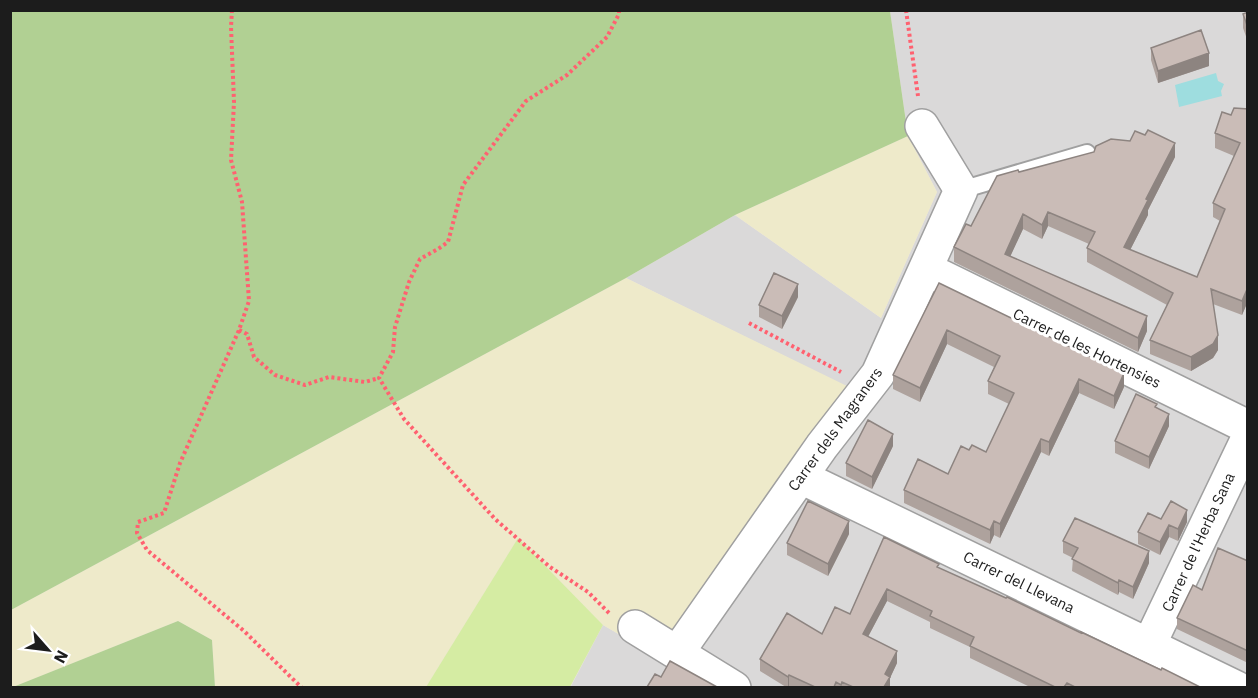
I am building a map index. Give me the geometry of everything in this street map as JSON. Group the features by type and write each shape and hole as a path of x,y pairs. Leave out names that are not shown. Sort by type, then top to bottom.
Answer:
{"street":[{"path":"922,126 961,190"},
{"name":"Carrer dels Magraners","path":"677,653 822,446 878,374 961,190"},
{"name":"Carrer de les Hortensies","path":"926,269 1248,427"},
{"name":"Carrer de l'Herba Sana","path":"1149,645 1248,438"},
{"name":"Carrer del Llevana","path":"801,477 1237,687"},
{"path":"634,627 734,687"}],"lane":[{"path":"961,190 1087,153"}],"path":[{"path":"232,10 234,102 231,160 242,202 249,301 239,330 180,463 164,513 138,522 137,533 147,550 244,631 302,687"},
{"path":"239,330 247,334 254,357 275,375 305,385 329,377 365,382 379,378 393,352 395,327 409,282 420,259 448,242 463,185 526,101 567,75 607,38 619,10"},
{"path":"906,10 922,126"},
{"path":"749,323 868,386"},
{"path":"379,378 404,419 495,519 550,567 588,592 623,626 634,627"}],"shaded area":[{"path":"890,11 1247,11 1247,687 570,688 603,625 663,660 849,388 626,278 735,215 881,318 937,192 908,136"},
{"path":"908,136 937,192 881,318 735,215"},
{"path":"626,278 849,387 663,660 603,625 518,538 426,687 215,687 212,640 178,621 11,688 11,610"}],"green space":[{"path":"11,11 890,11 908,136 735,215 626,278 11,610"},
{"path":"518,538 603,625 570,687 426,687"},
{"path":"178,621 212,640 215,687 13,687"}],"water":[{"path":"1216,73 1218,81 1224,84 1221,91 1222,96 1179,107 1175,85"}],"building":[{"path":"1248,12 1248,28 1243,14"},
{"path":"1201,30 1209,53 1158,71 1151,48"},
{"path":"1234,108 1248,109 1248,287 1242,301 1211,289 1218,335 1213,344 1191,357 1150,340 1173,293 1087,248 1095,232 1048,212 1042,225 1023,214 1005,254 1147,316 1138,338 954,247 966,224 971,226 997,176 1094,152 1096,146 1111,139 1130,141 1135,131 1145,135 1148,130 1175,143 1124,247 1197,277 1225,209 1213,203 1240,143 1215,133 1222,112 1231,115"},
{"path":"774,273 798,284 782,316 759,305"},
{"path":"939,283 1124,373 1114,396 1079,379 1049,442 1041,439 1000,524 994,521 990,530 904,490 918,459 948,474 961,446 969,450 972,445 986,452 1014,393 988,381 1000,356 947,330 920,388 893,375"},
{"path":"1136,394 1157,404 1155,407 1169,414 1149,457 1115,441"},
{"path":"868,420 893,434 872,477 846,463"},
{"path":"808,501 849,521 828,564 787,543"},
{"path":"1171,501 1187,510 1178,529 1169,525 1160,542 1138,532 1148,513 1161,519"},
{"path":"1075,518 1149,551 1133,587 1119,580 1118,583 1072,559 1078,548 1063,541"},
{"path":"884,537 939,564 937,567 1200,687 1075,687 1067,683 1064,687 1055,687 970,646 974,637 930,616 932,611 887,589 863,634 897,651 885,674 890,677 884,687 853,687 836,682 834,687 815,687 789,675 788,677 760,659 787,613 822,634 835,607 850,614"},
{"path":"1218,548 1248,561 1248,651 1177,618 1193,585 1202,590"},
{"path":"670,661 717,687 647,687 655,674 661,677"}]}
